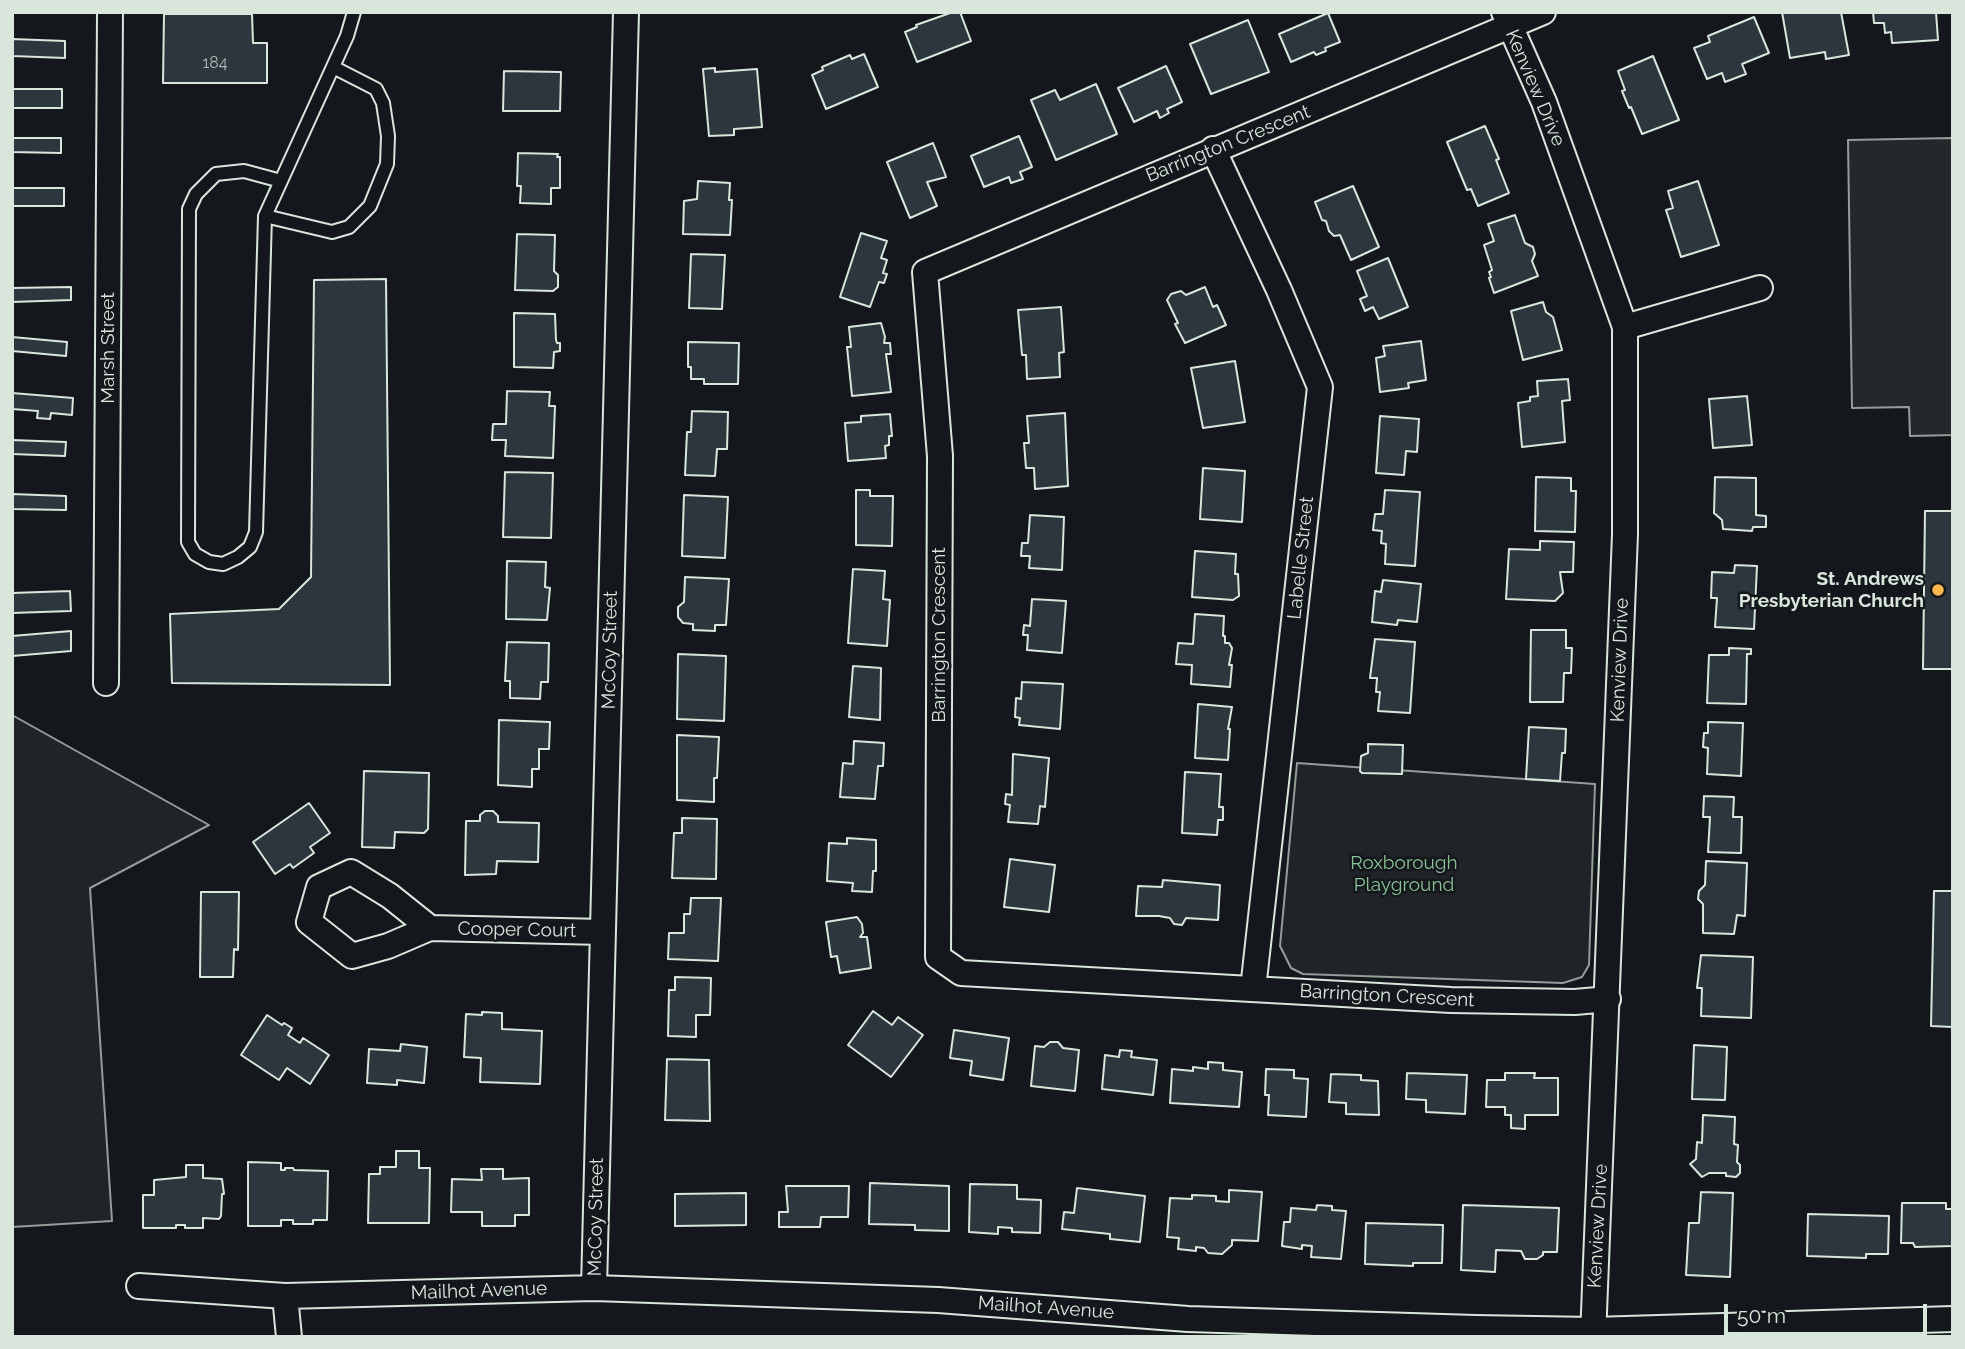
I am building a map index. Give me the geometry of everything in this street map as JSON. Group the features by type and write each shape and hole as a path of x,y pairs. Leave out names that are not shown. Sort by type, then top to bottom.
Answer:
{"street":[{"name":"Marsh Street","path":"106,683 110,12"},
{"name":"McCoy Street","path":"594,1288 626,12"},
{"name":"Barrington Crescent","path":"1543,12 1506,19 1359,91 1213,149 925,272 940,456 938,957 961,973 1451,1000 1575,1002 1608,999"},
{"name":"Kenview Drive","path":"1506,19 1544,102 1625,327 1625,534 1593,1333"},
{"name":"Labelle Street","path":"1213,149 1279,290 1320,387 1253,989"},
{"path":"1625,327 1760,288"},
{"name":"Cooper Court","path":"430,928 603,932"},
{"name":"Mailhot Avenue","path":"139,1286 285,1296 594,1288 938,1300 1188,1318 1593,1333 1942,1325"},
{"path":"285,1296 289,1337"}],"lane":[{"path":"281,181 244,171 216,174 196,194 189,209 188,541 195,554 209,562 223,564 238,557 250,547 256,532 265,216 281,181 333,67 354,12"},
{"path":"265,216 332,233 349,227 370,206 387,164 388,136 383,103 376,89 333,67"}],"green space":[{"path":"12,715 209,825 90,888 112,1221 12,1227"},
{"name":"Roxborough Playground","path":"1297,763 1595,784 1589,965 1582,977 1563,983 1303,974 1291,968 1280,946"}],"shaded area":[{"path":"1953,138 1953,435 1910,436 1909,407 1852,408 1848,140"}],"building":[{"path":"960,12 971,41 917,62 905,32 917,27 916,25"},
{"path":"1782,12 1841,12 1849,55 1826,59 1825,52 1790,58"},
{"path":"1873,12 1936,12 1938,40 1892,43 1891,32 1885,33 1884,23 1874,23"},
{"path":"1328,13 1340,42 1325,48 1326,51 1316,55 1314,52 1291,62 1279,34"},
{"path":"164,14 252,14 253,43 267,43 267,83 163,83"},
{"path":"1754,17 1769,53 1742,64 1746,74 1725,82 1722,73 1707,79 1694,48 1710,42 1708,36"},
{"path":"1248,20 1269,72 1211,94 1190,44"},
{"path":"12,39 65,41 65,58 12,56"},
{"path":"864,54 878,87 826,109 812,75 823,70 822,67 850,55 852,59"},
{"path":"1653,56 1679,120 1642,134 1622,91 1625,90 1618,71"},
{"path":"1166,66 1182,102 1167,109 1169,113 1160,118 1157,111 1134,122 1118,88"},
{"path":"715,68 715,72 757,69 762,127 734,129 734,135 709,136 703,69"},
{"path":"504,71 561,72 560,111 503,111"},
{"path":"1096,84 1117,134 1056,160 1031,100 1055,90 1060,100"},
{"path":"12,89 62,89 62,108 12,108"},
{"path":"1485,126 1509,193 1478,206 1471,189 1467,190 1447,142"},
{"path":"1019,136 1032,167 1020,172 1023,179 1011,183 1009,177 984,187 971,156"},
{"path":"12,138 61,138 61,153 12,152"},
{"path":"933,143 946,177 927,182 937,206 910,218 887,162"},
{"path":"518,153 558,154 557,157 560,157 560,188 551,188 551,204 520,203 521,186 517,186"},
{"path":"698,181 730,183 730,235 683,234 684,201 697,199"},
{"path":"1698,181 1719,245 1681,257 1666,210 1673,208 1668,191"},
{"path":"1353,186 1379,247 1351,260 1340,235 1334,236 1329,231 1315,202"},
{"path":"12,188 64,188 64,206 12,206"},
{"path":"1515,215 1525,243 1533,247 1535,254 1532,261 1538,276 1494,293 1489,278 1489,272 1492,270 1484,245 1494,241 1488,224"},
{"path":"861,233 887,241 881,258 887,260 883,273 887,274 884,283 879,282 870,307 840,297"},
{"path":"517,234 555,235 554,271 558,275 558,287 553,291 515,290"},
{"path":"691,254 725,255 722,309 689,308"},
{"path":"1388,258 1408,307 1379,319 1373,307 1365,311 1360,299 1367,296 1357,271"},
{"path":"386,279 390,685 172,683 170,614 279,609 311,577 314,280"},
{"path":"71,287 71,300 12,302 12,288"},
{"path":"1205,287 1213,307 1217,305 1226,325 1185,343 1167,300 1171,294 1181,291 1186,295"},
{"path":"1543,302 1546,312 1553,317 1562,350 1523,360 1511,311"},
{"path":"1061,307 1064,352 1059,353 1060,377 1027,379 1026,355 1022,355 1018,310"},
{"path":"514,313 555,314 556,340 560,343 560,351 554,352 553,368 514,367"},
{"path":"881,323 884,343 890,343 891,354 886,354 891,392 852,396 847,347 851,347 849,327"},
{"path":"12,337 67,342 66,356 12,351"},
{"path":"1421,341 1426,380 1408,383 1409,388 1380,392 1376,358 1385,356 1383,346"},
{"path":"688,342 739,343 738,384 704,384 704,379 691,379"},
{"path":"1235,361 1245,422 1203,428 1191,368"},
{"path":"1568,379 1570,400 1562,401 1565,442 1522,447 1518,403 1538,396 1537,381"},
{"path":"507,391 550,392 549,406 555,406 553,458 505,456 506,440 492,440 493,424 506,424"},
{"path":"12,393 73,398 72,415 51,413 50,419 37,418 38,411 12,409"},
{"path":"1747,396 1752,445 1713,448 1709,399"},
{"path":"692,411 728,412 727,449 717,449 715,476 685,475 687,432 691,432"},
{"path":"1065,413 1068,486 1035,489 1034,468 1026,468 1024,443 1029,443 1027,416"},
{"path":"890,414 892,436 889,436 889,445 885,446 886,458 848,461 845,423 861,422 861,416"},
{"path":"1380,416 1419,419 1417,452 1406,451 1404,475 1376,473"},
{"path":"12,440 66,442 65,456 12,454"},
{"path":"1203,468 1245,471 1242,522 1200,519"},
{"path":"505,472 553,473 551,538 503,537"},
{"path":"1536,477 1571,478 1571,491 1576,491 1575,532 1535,531"},
{"path":"1715,477 1756,478 1756,515 1766,516 1766,527 1753,527 1752,531 1723,529 1722,520 1714,513"},
{"path":"856,490 870,490 870,496 893,496 892,546 856,545"},
{"path":"1385,490 1420,492 1415,566 1385,564 1386,544 1381,543 1382,531 1373,530 1375,514 1383,514"},
{"path":"12,494 66,496 66,510 12,509"},
{"path":"684,495 728,497 725,558 682,556"},
{"name":"St. Andrews Presbyterian Church","path":"1925,511 1953,511 1953,669 1923,669"},
{"path":"1030,515 1064,517 1062,570 1029,568 1030,556 1021,556 1022,543 1028,543"},
{"path":"1540,541 1574,542 1573,572 1560,572 1563,593 1555,601 1506,599 1509,549 1540,550"},
{"path":"1195,551 1236,554 1235,574 1238,574 1239,596 1233,600 1192,597"},
{"path":"507,561 546,562 545,587 550,588 547,620 506,619"},
{"path":"1735,565 1757,566 1754,629 1715,627 1717,598 1711,598 1712,572 1734,573"},
{"path":"853,569 885,571 883,599 890,600 887,646 848,643"},
{"path":"685,577 729,579 726,625 715,625 715,631 693,630 693,624 683,623 678,617 678,607 684,602"},
{"path":"1383,580 1421,584 1417,622 1398,620 1397,625 1372,622 1375,591 1381,592"},
{"path":"70,591 71,611 12,613 12,593"},
{"path":"1032,599 1066,601 1062,653 1027,650 1028,635 1023,635 1024,625 1030,626"},
{"path":"1195,614 1224,616 1223,636 1225,643 1229,643 1232,648 1229,665 1232,665 1230,687 1191,684 1192,665 1176,664 1178,643 1193,644"},
{"path":"1531,630 1566,630 1566,648 1572,648 1571,673 1564,673 1563,702 1530,702"},
{"path":"71,631 71,651 12,656 12,636"},
{"path":"1375,639 1415,642 1410,713 1378,711 1380,692 1376,692 1377,678 1370,678"},
{"path":"507,642 549,643 548,682 541,682 540,699 510,698 510,681 505,681"},
{"path":"1729,648 1751,649 1751,654 1747,654 1746,704 1707,703 1709,655 1729,655"},
{"path":"678,654 726,656 724,721 677,719"},
{"path":"853,666 881,668 880,720 849,717"},
{"path":"1022,682 1063,684 1060,729 1019,725 1020,718 1015,717 1016,698 1021,699"},
{"path":"1198,704 1232,707 1228,729 1228,760 1195,758"},
{"path":"499,720 550,722 549,749 539,749 539,769 532,769 532,787 498,785"},
{"path":"1708,722 1743,723 1741,776 1707,774 1708,748 1703,747 1704,733 1708,733"},
{"path":"1529,727 1566,729 1560,781 1526,779"},
{"path":"677,735 719,737 714,802 677,800"},
{"path":"854,741 884,743 883,766 878,766 875,799 840,797 843,763 853,764"},
{"path":"1368,744 1403,745 1402,774 1362,773 1361,756 1368,753"},
{"path":"1013,754 1049,758 1045,807 1040,806 1038,824 1008,822 1010,805 1005,804 1006,794 1012,795"},
{"path":"364,771 429,773 428,829 424,833 395,832 394,848 362,847"},
{"path":"1185,772 1221,774 1219,807 1223,807 1223,820 1218,820 1217,835 1182,833"},
{"path":"1704,796 1734,797 1733,817 1742,817 1741,853 1708,852 1710,817 1703,817"},
{"path":"309,803 330,833 310,847 314,853 293,868 290,864 275,874 253,842"},
{"path":"485,811 493,811 498,816 498,822 539,823 538,862 497,861 496,874 465,875 466,821 480,821 480,815"},
{"path":"682,818 717,819 716,879 672,878 674,833 682,833"},
{"path":"847,838 876,840 876,871 873,871 872,892 852,891 853,883 827,881 829,843 847,844"},
{"path":"1010,859 1055,865 1049,912 1004,907"},
{"path":"1706,861 1747,863 1745,916 1737,915 1734,934 1703,933 1703,904 1698,899 1699,891 1705,885"},
{"path":"1163,880 1220,885 1218,920 1186,918 1182,925 1174,924 1170,918 1136,916 1138,886 1162,887"},
{"path":"1934,891 1953,891 1953,1027 1931,1026"},
{"path":"201,892 239,892 238,950 234,949 233,977 200,977"},
{"path":"691,898 721,898 718,961 668,959 669,933 684,933 684,914 690,914"},
{"path":"857,917 862,924 863,933 860,937 867,937 871,968 840,973 837,956 831,957 826,922"},
{"path":"1701,955 1753,957 1751,1018 1701,1016 1702,988 1697,988"},
{"path":"675,977 711,978 710,1015 696,1015 696,1037 668,1036 669,990 675,990"},
{"path":"873,1011 892,1025 898,1017 923,1035 891,1077 848,1045"},
{"path":"482,1012 502,1013 502,1029 542,1031 540,1084 480,1082 481,1058 464,1057 466,1014 482,1015"},
{"path":"267,1015 292,1028 288,1035 300,1043 303,1038 329,1055 310,1084 287,1068 279,1080 241,1055"},
{"path":"954,1030 1009,1038 1003,1080 970,1075 972,1061 950,1058"},
{"path":"1050,1042 1058,1042 1063,1048 1079,1050 1075,1091 1031,1086 1035,1046 1044,1047"},
{"path":"401,1044 427,1047 424,1083 397,1080 397,1085 367,1083 369,1049 400,1051"},
{"path":"1694,1045 1727,1047 1725,1100 1692,1099"},
{"path":"1120,1050 1132,1051 1131,1057 1157,1060 1153,1095 1102,1089 1105,1055 1119,1057"},
{"path":"667,1059 709,1060 710,1121 665,1120"},
{"path":"1208,1062 1223,1063 1223,1070 1242,1072 1239,1107 1170,1103 1172,1069 1208,1069"},
{"path":"1266,1069 1294,1070 1294,1078 1308,1079 1306,1117 1268,1115 1269,1095 1265,1095"},
{"path":"1407,1073 1467,1075 1465,1114 1426,1112 1426,1100 1406,1099"},
{"path":"1505,1073 1535,1073 1534,1078 1558,1078 1558,1115 1525,1115 1525,1129 1511,1128 1511,1115 1505,1115 1505,1107 1486,1107 1487,1080 1505,1080"},
{"path":"1331,1074 1361,1075 1361,1080 1378,1081 1379,1115 1346,1114 1346,1103 1329,1102"},
{"path":"1703,1115 1735,1117 1734,1144 1738,1145 1737,1162 1740,1165 1740,1173 1736,1177 1726,1176 1726,1173 1709,1173 1702,1177 1690,1164 1696,1159 1697,1142 1702,1143"},
{"path":"396,1151 419,1151 419,1168 430,1168 429,1223 368,1223 369,1174 380,1174 380,1167 396,1167"},
{"path":"248,1162 281,1163 281,1170 293,1168 328,1171 327,1220 313,1220 313,1224 293,1224 293,1220 281,1220 281,1226 248,1226"},
{"path":"186,1165 203,1165 203,1178 222,1179 224,1194 219,1219 203,1218 203,1228 176,1225 176,1228 143,1228 143,1195 154,1195 154,1180 186,1177"},
{"path":"481,1169 503,1169 503,1179 529,1178 529,1215 515,1215 515,1226 482,1226 482,1212 451,1212 452,1179 482,1180"},
{"path":"870,1183 949,1186 949,1231 915,1230 915,1225 869,1224"},
{"path":"970,1184 1017,1185 1017,1199 1041,1200 1040,1233 1012,1232 1012,1228 998,1227 998,1234 969,1232"},
{"path":"786,1186 849,1186 848,1217 821,1217 820,1227 779,1227 779,1212 788,1212"},
{"path":"1077,1188 1145,1196 1140,1242 1110,1239 1110,1234 1062,1229 1064,1212 1074,1213"},
{"path":"1229,1190 1262,1192 1258,1241 1232,1240 1232,1245 1222,1254 1208,1253 1204,1248 1196,1247 1196,1251 1178,1249 1179,1238 1167,1237 1170,1198 1216,1196 1216,1201 1229,1202"},
{"path":"1701,1192 1733,1193 1730,1277 1686,1275 1689,1223 1699,1223"},
{"path":"746,1193 746,1225 675,1226 675,1194"},
{"path":"1902,1203 1946,1203 1946,1209 1953,1209 1953,1246 1915,1247 1913,1243 1901,1243"},
{"path":"1317,1205 1346,1211 1341,1259 1311,1257 1312,1246 1302,1245 1302,1249 1282,1246 1284,1222 1290,1222 1291,1208 1316,1210"},
{"path":"1463,1205 1559,1208 1557,1252 1543,1252 1537,1259 1525,1259 1521,1251 1496,1250 1495,1272 1461,1270"},
{"path":"1808,1214 1889,1216 1888,1254 1866,1254 1866,1258 1807,1256"},
{"path":"1366,1223 1443,1225 1442,1263 1413,1263 1413,1266 1365,1264"}],"place":[{"name":"St. Andrews Presbyterian Church","path":"1938,590"}]}
